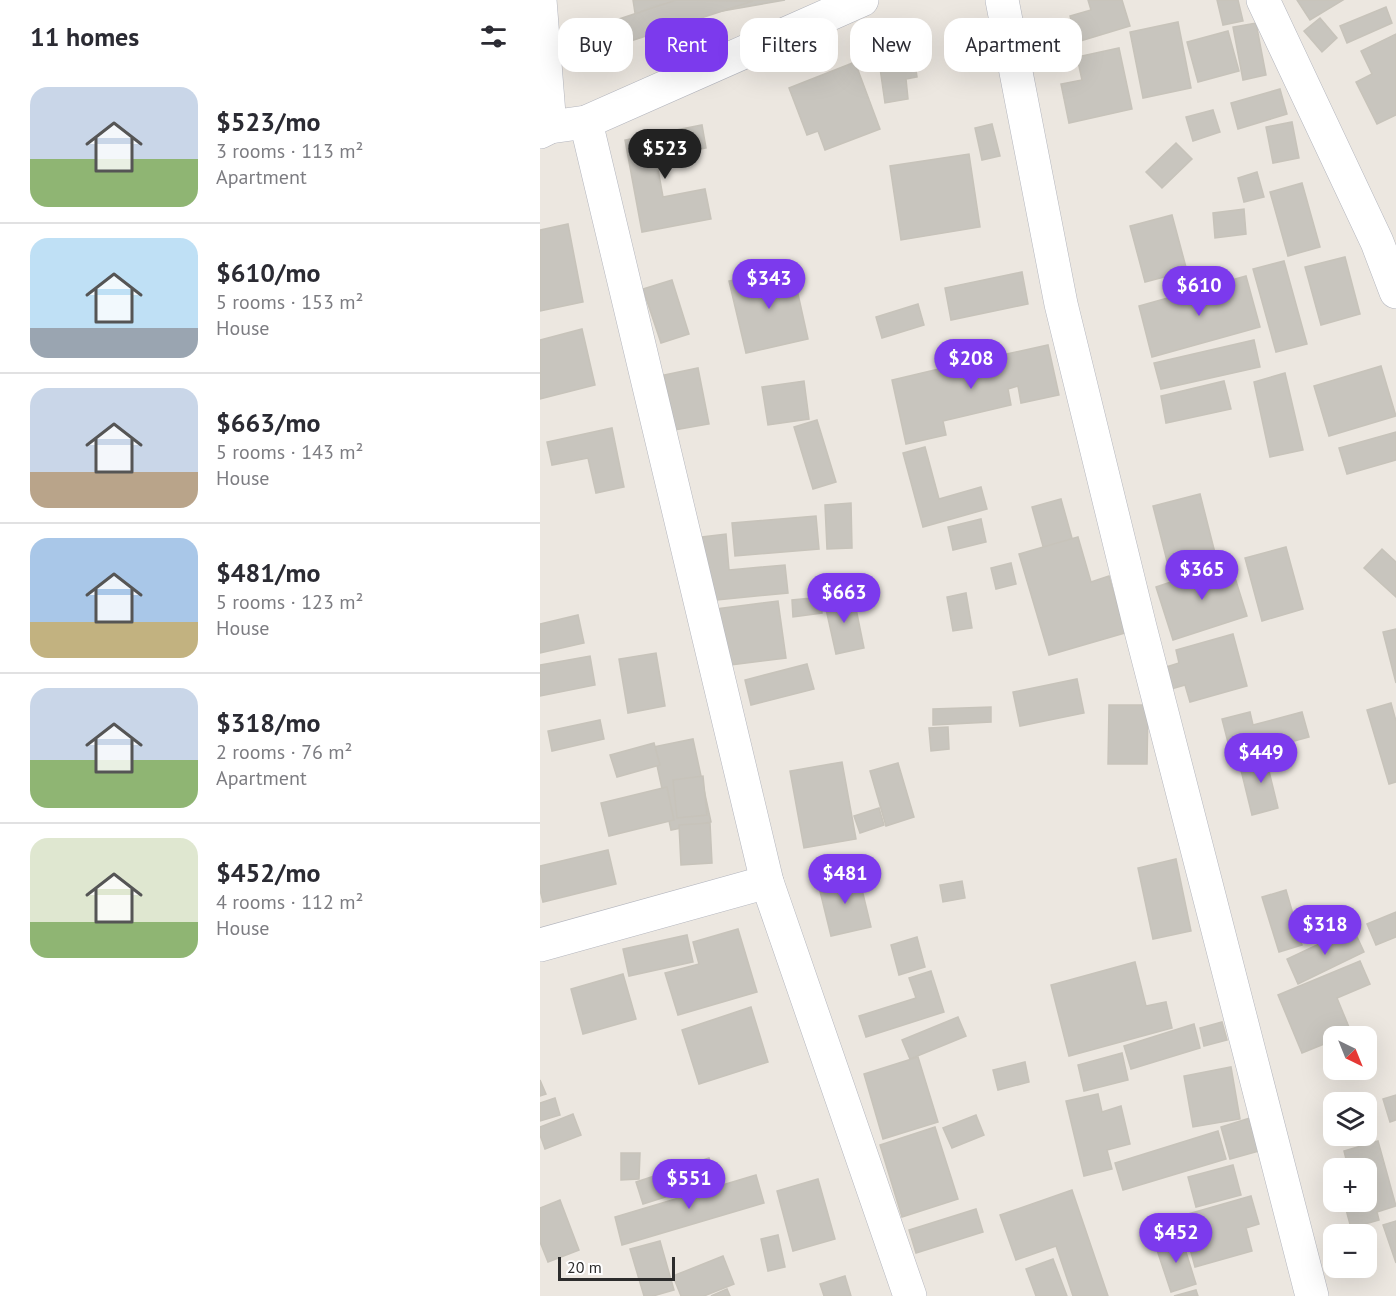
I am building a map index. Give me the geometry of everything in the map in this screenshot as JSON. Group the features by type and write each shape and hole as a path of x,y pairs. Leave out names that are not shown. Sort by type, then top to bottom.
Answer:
{"street":[{"path":"540,0 545,129 586,122 862,0"},
{"path":"1002,0 1061,304 1140,627 1312,1296"},
{"path":"1263,0 1377,242 1396,292"},
{"path":"586,122 767,882 910,1296"},
{"path":"540,945 767,882"}],"building":[{"path":"633,0 785,0 683,18 645,18 645,25 637,26"},
{"path":"676,0 753,1 701,18 645,18 645,36 633,40 633,18 622,18"},
{"path":"1088,0 1122,0 1130,26 1082,40 1082,18 1071,18 1070,16 1091,10"},
{"path":"1217,0 1238,0 1243,21 1223,25"},
{"path":"1297,0 1343,0 1310,20"},
{"path":"1386,7 1392,23 1347,43 1340,26"},
{"path":"1320,18 1337,38 1322,52 1304,31"},
{"path":"1178,22 1191,88 1143,98 1130,32"},
{"path":"1256,23 1266,75 1243,80 1233,27"},
{"path":"1228,31 1239,71 1198,82 1187,42"},
{"path":"1396,34 1396,115 1377,124 1356,82 1372,74 1361,51"},
{"path":"1119,48 1132,109 1069,123 1061,84 1082,80 1082,56"},
{"path":"850,64 850,72 859,72 880,129 825,150 818,131 807,135 789,88 830,72 838,72 838,69"},
{"path":"881,72 916,72 917,77 906,79 908,99 885,103"},
{"path":"1280,89 1287,114 1238,129 1231,103"},
{"path":"1213,110 1220,132 1193,141 1186,117"},
{"path":"1292,122 1299,158 1273,163 1266,127"},
{"path":"992,124 1000,156 982,160 975,128"},
{"path":"702,125 706,148 656,158 663,197 705,189 711,219 642,232 625,140"},
{"path":"1176,143 1192,159 1162,188 1146,172"},
{"path":"969,154 980,227 901,240 890,166"},
{"path":"1257,172 1264,197 1244,202 1238,178"},
{"path":"1302,183 1320,247 1288,256 1270,192"},
{"path":"1244,209 1246,234 1215,238 1213,213"},
{"path":"1172,215 1187,271 1145,282 1130,226"},
{"path":"568,224 583,302 540,311 540,230"},
{"path":"1345,257 1360,314 1321,325 1305,267"},
{"path":"1284,261 1307,344 1276,352 1253,269"},
{"path":"792,267 808,339 746,353 729,281"},
{"path":"1022,272 1028,304 951,320 945,288"},
{"path":"1246,276 1260,327 1152,357 1139,306"},
{"path":"672,280 689,334 661,343 643,289"},
{"path":"918,304 924,325 882,338 876,317"},
{"path":"582,329 595,385 540,399 540,340"},
{"path":"1254,340 1260,367 1161,389 1154,363"},
{"path":"1048,345 1059,395 1021,403 1018,386 1008,389 1011,405 943,421 946,435 906,444 892,380 956,365 958,376 968,373 965,363"},
{"path":"1381,366 1396,416 1329,436 1314,386"},
{"path":"698,368 709,424 675,430 664,375"},
{"path":"1285,373 1303,450 1270,457 1254,382"},
{"path":"804,381 809,419 768,425 762,387"},
{"path":"1224,381 1231,409 1166,423 1161,396"},
{"path":"817,420 836,482 813,489 794,427"},
{"path":"612,428 624,487 596,493 588,458 552,465 547,442"},
{"path":"1396,432 1396,460 1347,474 1339,448"},
{"path":"925,447 939,499 981,487 987,509 923,527 903,453"},
{"path":"1200,494 1215,553 1168,565 1153,506"},
{"path":"1061,499 1077,556 1048,564 1032,507"},
{"path":"851,503 852,548 827,549 825,505"},
{"path":"816,516 819,549 735,556 732,523"},
{"path":"981,519 986,542 953,550 948,527"},
{"path":"726,534 729,570 785,565 788,593 707,601 702,537"},
{"path":"1078,537 1091,582 1109,576 1125,633 1049,655 1019,554"},
{"path":"1286,547 1303,609 1262,621 1245,558"},
{"path":"1382,549 1396,562 1396,597 1364,568"},
{"path":"1230,562 1247,616 1173,640 1156,587"},
{"path":"1011,563 1016,584 996,589 991,568"},
{"path":"966,593 972,628 953,631 947,597"},
{"path":"853,594 864,648 836,654 824,600"},
{"path":"821,597 822,613 793,617 792,600"},
{"path":"778,601 786,658 723,666 716,609"},
{"path":"578,615 584,643 540,653 540,624"},
{"path":"1396,629 1396,683 1383,632"},
{"path":"1233,634 1247,686 1190,702 1185,685 1171,689 1166,667 1179,663 1176,650"},
{"path":"656,653 665,706 628,713 619,659"},
{"path":"590,656 595,685 540,696 540,665"},
{"path":"807,664 814,689 751,705 745,680"},
{"path":"1077,679 1084,713 1020,726 1013,692"},
{"path":"1391,703 1396,721 1396,782 1389,784 1367,710"},
{"path":"1109,705 1148,705 1147,764 1108,764"},
{"path":"991,707 991,722 933,725 933,709"},
{"path":"1250,712 1253,725 1302,712 1309,737 1232,758 1222,719"},
{"path":"600,720 604,739 552,751 548,731"},
{"path":"948,727 949,749 931,751 929,728"},
{"path":"693,739 711,822 671,830 653,747"},
{"path":"654,743 660,765 617,777 610,755"},
{"path":"1282,756 1284,767 1269,771 1278,808 1252,815 1240,766"},
{"path":"842,762 856,839 804,848 790,771"},
{"path":"898,763 914,817 886,826 870,771"},
{"path":"703,776 707,815 677,818 673,780"},
{"path":"667,787 674,820 609,836 601,803"},
{"path":"879,808 884,825 860,833 854,816"},
{"path":"710,823 712,863 681,865 679,825"},
{"path":"608,850 616,884 543,902 540,890 540,866"},
{"path":"1176,859 1191,931 1153,939 1138,868"},
{"path":"858,873 871,927 831,936 818,883"},
{"path":"962,881 965,898 943,902 940,885"},
{"path":"1286,890 1302,945 1279,952 1262,897"},
{"path":"1396,912 1396,937 1376,945 1367,924"},
{"path":"1353,928 1364,952 1298,984 1287,959"},
{"path":"738,929 757,992 678,1015 665,973 699,964 693,942"},
{"path":"687,935 693,962 629,976 623,949"},
{"path":"917,937 925,967 899,975 891,945"},
{"path":"1360,961 1370,984 1337,998 1349,1026 1323,1026 1323,1044 1302,1053 1278,995"},
{"path":"1135,962 1146,1006 1166,1002 1172,1028 1069,1056 1051,985"},
{"path":"931,971 944,1012 866,1037 859,1016 916,998 909,978"},
{"path":"623,974 636,1019 583,1034 571,989"},
{"path":"751,1007 768,1062 699,1084 682,1030"},
{"path":"958,1017 966,1036 910,1059 902,1040"},
{"path":"1222,1022 1227,1040 1204,1046 1200,1028"},
{"path":"1194,1024 1200,1048 1131,1069 1124,1046"},
{"path":"1122,1053 1128,1080 1084,1091 1078,1065"},
{"path":"918,1057 938,1122 883,1139 864,1074"},
{"path":"1025,1062 1029,1082 998,1090 993,1070"},
{"path":"1231,1067 1240,1119 1193,1127 1184,1076"},
{"path":"540,1080 546,1094 540,1096"},
{"path":"1098,1094 1102,1112 1121,1106 1130,1144 1107,1150 1112,1169 1084,1176 1066,1101"},
{"path":"1396,1095 1396,1120 1390,1122 1383,1099"},
{"path":"555,1098 560,1115 540,1121 540,1103"},
{"path":"573,1114 581,1135 545,1149 540,1127"},
{"path":"976,1115 984,1135 952,1148 943,1128"},
{"path":"1250,1118 1259,1151 1230,1159 1221,1127"},
{"path":"935,1127 958,1199 902,1217 880,1145"},
{"path":"1218,1131 1226,1159 1123,1190 1115,1163"},
{"path":"1377,1141 1396,1206 1377,1212 1377,1158 1346,1158 1344,1151 1361,1146 1377,1146"},
{"path":"621,1153 640,1153 639,1179 621,1180"},
{"path":"709,1158 716,1181 643,1204 636,1182"},
{"path":"1233,1165 1241,1195 1196,1207 1188,1177"},
{"path":"756,1175 764,1203 622,1245 615,1217"},
{"path":"818,1179 835,1239 793,1251 777,1191"},
{"path":"1072,1190 1108,1296 1073,1296 1056,1246 1016,1260 1000,1215"},
{"path":"1251,1196 1259,1224 1246,1228 1252,1251 1195,1267 1181,1216"},
{"path":"560,1200 579,1250 548,1262 540,1242 540,1208"},
{"path":"976,1209 983,1232 916,1253 909,1230"},
{"path":"1347,1212 1377,1212 1379,1220 1365,1224 1350,1224"},
{"path":"1396,1221 1396,1263 1383,1225"},
{"path":"778,1235 785,1267 768,1271 761,1239"},
{"path":"1181,1236 1196,1284 1171,1292 1155,1244"},
{"path":"660,1241 674,1290 644,1296 630,1249"},
{"path":"723,1256 734,1284 704,1296 681,1296 673,1276"},
{"path":"1053,1259 1067,1296 1036,1296 1026,1269"},
{"path":"845,1276 851,1296 824,1296 820,1284"},
{"path":"727,1289 730,1296 711,1296"},
{"path":"1196,1290 1198,1296 1174,1296"}]}
